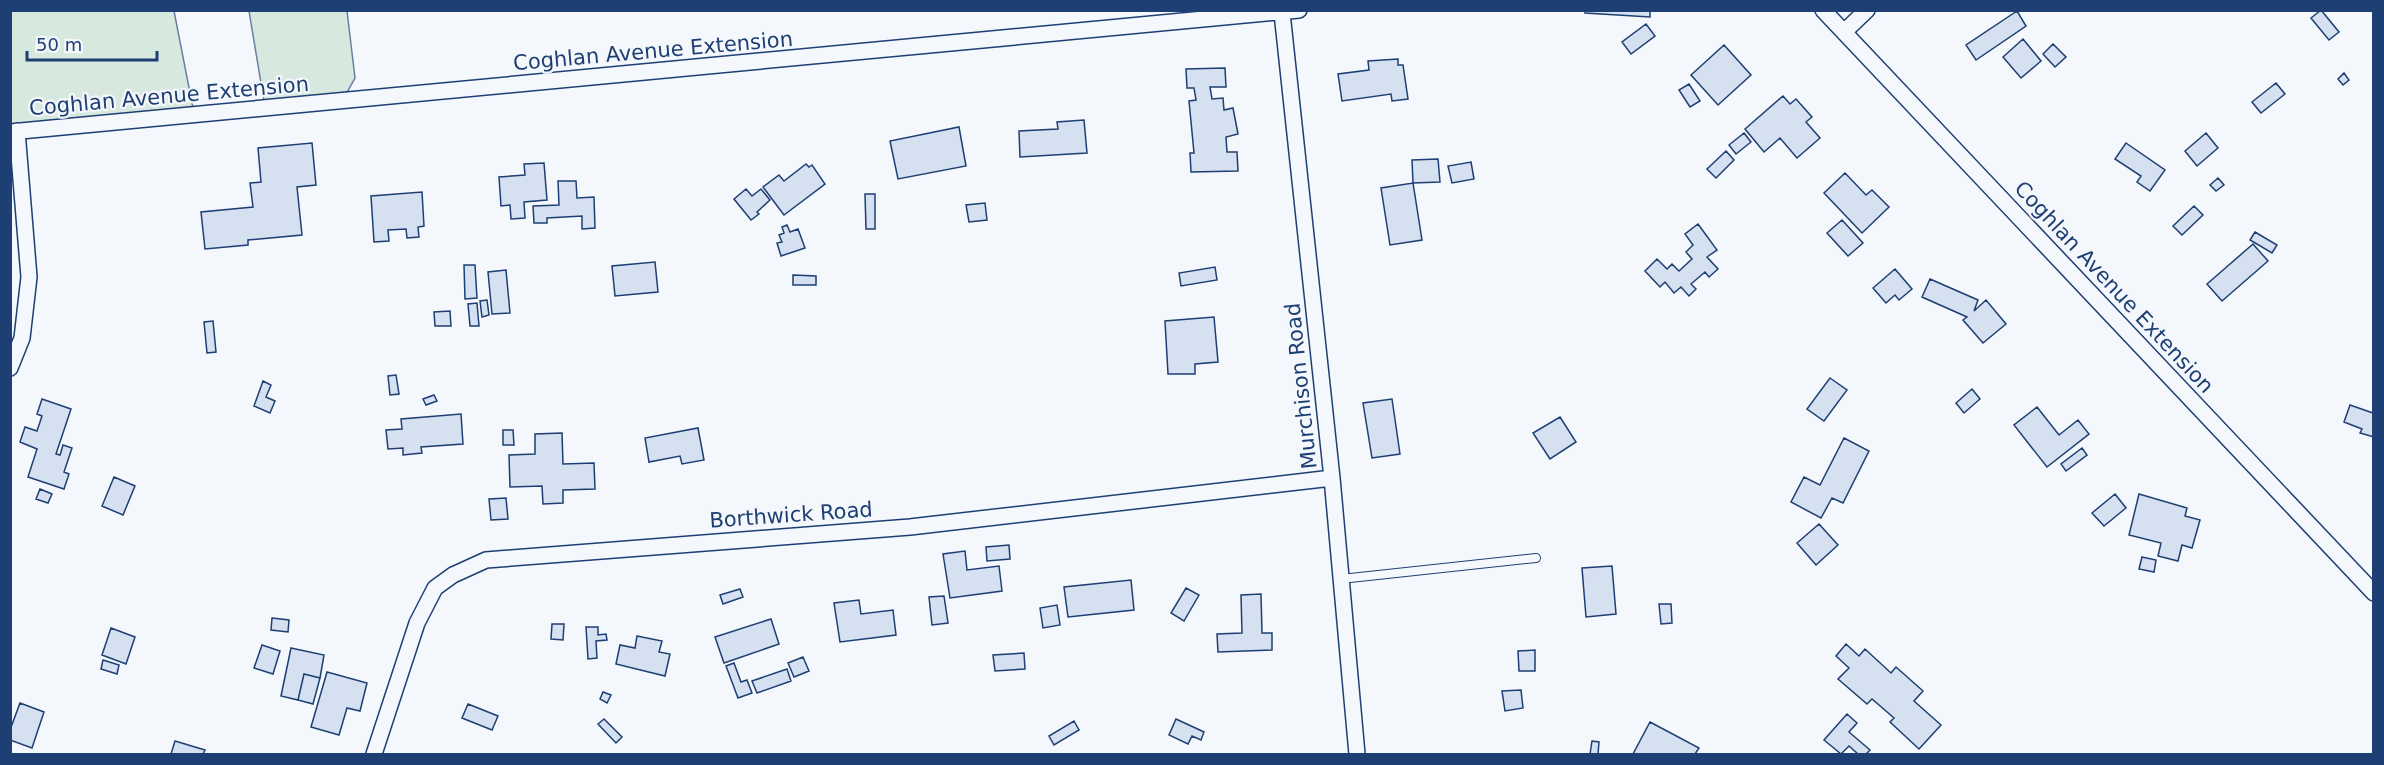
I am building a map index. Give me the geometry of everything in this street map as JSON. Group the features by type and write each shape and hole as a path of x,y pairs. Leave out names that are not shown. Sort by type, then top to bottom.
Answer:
{"street":[{"name":"Coghlan Avenue Extension","path":"14,132 1299,10"},
{"name":"Coghlan Avenue Extension","path":"1823,10 2373,593"},
{"path":"1844,33 1867,10"},
{"name":"Murchison Road","path":"1282,13 1332,478 1357,754"},
{"path":"10,368 22,338 29,277 14,132"},
{"name":"Borthwick Road","path":"374,754 417,624 435,588 453,575 486,560 910,527 1332,478"}],"lane":[{"path":"1341,579 1536,558"}],"shaded area":[{"path":"10,11 174,11 194,113 11,128"},
{"path":"249,11 347,11 355,78 346,94 265,107"}],"building":[{"path":"1585,10 1650,10 1650,17 1585,13"},
{"path":"2321,10 2339,32 2329,40 2311,18"},
{"path":"2017,11 2026,26 1976,60 1966,45"},
{"path":"1646,24 1655,36 1631,54 1622,42"},
{"path":"2023,39 2041,61 2021,78 2003,57"},
{"path":"2053,44 2066,57 2055,67 2043,54"},
{"path":"1724,45 1751,75 1718,105 1691,75"},
{"path":"1398,59 1398,65 1403,65 1408,99 1392,101 1391,94 1342,101 1338,74 1369,70 1368,61"},
{"path":"1225,68 1226,87 1210,87 1212,99 1223,98 1224,110 1233,108 1238,134 1226,137 1227,152 1237,152 1238,171 1191,172 1190,153 1194,153 1189,101 1196,100 1194,88 1187,88 1186,69"},
{"path":"2344,73 2349,80 2343,85 2338,79"},
{"path":"2276,83 2285,94 2261,113 2252,102"},
{"path":"1689,84 1700,101 1690,107 1679,90"},
{"path":"1783,96 1790,104 1796,99 1812,117 1806,122 1820,138 1797,158 1780,138 1764,152 1745,129"},
{"path":"1084,120 1087,153 1020,157 1019,131 1058,129 1057,122"},
{"path":"959,127 966,166 898,179 890,141"},
{"path":"1744,133 1751,142 1736,154 1729,145"},
{"path":"2206,133 2218,148 2197,166 2185,151"},
{"path":"312,143 316,185 297,187 302,235 248,240 248,245 205,249 201,212 253,207 250,183 261,182 258,148"},
{"path":"2126,143 2165,170 2150,191 2137,182 2141,176 2115,159"},
{"path":"1726,151 1734,160 1716,178 1707,169"},
{"path":"1438,159 1440,182 1413,183 1412,160"},
{"path":"1471,162 1474,179 1452,183 1448,166"},
{"path":"544,163 547,200 524,202 525,218 511,219 510,205 501,206 499,177 525,175 524,164"},
{"path":"806,164 809,167 812,165 825,184 784,215 763,187 779,175 784,181"},
{"path":"1845,173 1866,195 1872,190 1889,207 1862,233 1824,193"},
{"path":"2218,178 2224,185 2216,191 2210,185"},
{"path":"558,181 576,181 577,198 594,197 595,228 582,229 582,216 547,218 547,223 534,223 533,206 559,205"},
{"path":"1413,183 1422,240 1390,245 1381,188"},
{"path":"746,189 752,196 761,189 770,200 751,220 734,199"},
{"path":"422,192 424,226 418,227 419,237 407,238 406,229 388,230 389,241 374,242 371,196"},
{"path":"865,194 875,194 875,229 866,229"},
{"path":"985,203 987,220 969,222 966,205"},
{"path":"2194,206 2203,215 2182,235 2173,226"},
{"path":"1842,220 1863,243 1848,256 1827,233"},
{"path":"1698,224 1717,250 1707,257 1718,269 1709,277 1705,272 1691,284 1696,289 1689,296 1681,287 1674,293 1665,282 1660,287 1645,271 1657,259 1667,269 1672,264 1679,271 1692,259 1686,252 1693,245 1685,234"},
{"path":"787,225 790,232 798,229 805,248 781,256 777,243 782,242 779,235 784,233 782,227"},
{"path":"2255,232 2277,245 2272,253 2250,240"},
{"path":"2253,244 2268,261 2222,301 2207,284"},
{"path":"655,262 658,292 615,296 612,266"},
{"path":"464,265 475,265 477,298 465,299"},
{"path":"1215,267 1217,280 1181,286 1179,273"},
{"path":"1895,269 1912,289 1899,300 1895,295 1886,303 1873,288"},
{"path":"506,270 510,313 492,314 488,272"},
{"path":"793,275 816,276 816,285 793,285"},
{"path":"1930,279 1978,300 1974,311 1986,300 2006,324 1983,343 1963,320 1967,317 1922,297"},
{"path":"487,300 489,315 482,317 480,301"},
{"path":"477,303 479,326 470,326 468,304"},
{"path":"450,311 451,326 435,326 434,312"},
{"path":"1214,317 1218,362 1195,364 1195,374 1168,374 1165,321"},
{"path":"213,321 216,352 207,353 204,322"},
{"path":"396,375 399,394 390,395 388,376"},
{"path":"1830,378 1847,390 1824,421 1807,409"},
{"path":"263,381 271,385 266,397 275,401 270,413 254,406"},
{"path":"1972,389 1980,399 1964,413 1956,403"},
{"path":"434,395 437,401 426,405 423,399"},
{"path":"42,399 71,409 56,454 60,455 63,445 72,448 64,472 69,474 64,489 28,477 37,449 20,442 25,427 37,431 42,416 37,414"},
{"path":"1392,399 1400,454 1372,458 1363,403"},
{"path":"2350,405 2373,413 2374,410 2374,437 2360,433 2362,429 2344,422"},
{"path":"2037,407 2059,435 2078,420 2089,434 2047,467 2014,425"},
{"path":"461,414 463,444 421,447 422,453 403,455 403,448 388,449 386,430 402,429 401,419"},
{"path":"1560,417 1576,442 1550,459 1533,433"},
{"path":"698,428 704,460 682,464 680,456 649,462 645,438"},
{"path":"503,430 513,430 514,445 503,445"},
{"path":"562,433 563,464 594,463 595,489 563,490 563,503 543,504 542,486 510,487 509,455 535,454 535,434"},
{"path":"1844,438 1869,451 1843,503 1832,498 1821,518 1791,502 1804,477 1820,485"},
{"path":"2082,448 2087,455 2066,471 2061,464"},
{"path":"114,477 135,486 123,515 102,506"},
{"path":"40,489 52,494 48,503 36,499"},
{"path":"2115,494 2126,508 2104,526 2092,513"},
{"path":"2139,494 2187,508 2185,516 2200,520 2192,548 2182,545 2178,561 2158,556 2161,543 2129,535"},
{"path":"506,498 508,519 491,520 489,499"},
{"path":"1819,524 1838,545 1816,565 1797,543"},
{"path":"1009,545 1010,559 987,561 986,547"},
{"path":"965,551 967,570 999,566 1002,591 950,598 943,554"},
{"path":"2142,557 2156,560 2154,572 2139,569"},
{"path":"1612,566 1616,614 1586,617 1582,568"},
{"path":"1131,580 1134,610 1068,617 1064,587"},
{"path":"1186,588 1199,595 1184,621 1171,613"},
{"path":"740,589 743,597 723,604 720,595"},
{"path":"1261,594 1262,633 1272,633 1272,650 1218,652 1217,634 1242,633 1241,595"},
{"path":"944,596 948,623 932,625 929,597"},
{"path":"859,600 861,614 893,610 896,635 840,642 834,603"},
{"path":"1659,604 1671,604 1672,623 1661,624"},
{"path":"1057,605 1060,625 1043,628 1040,608"},
{"path":"272,618 289,620 288,632 271,630"},
{"path":"771,619 779,644 724,663 715,637"},
{"path":"552,624 564,624 563,640 551,639"},
{"path":"586,627 598,627 598,635 606,634 607,640 596,641 597,658 588,659"},
{"path":"111,628 135,637 126,664 102,655"},
{"path":"637,636 662,641 659,652 670,654 665,676 616,664 620,645 635,648"},
{"path":"1846,644 1859,656 1865,649 1891,673 1896,667 1923,691 1914,701 1941,725 1919,749 1890,722 1894,718 1872,699 1867,704 1838,679 1849,668 1836,656"},
{"path":"262,645 280,651 273,674 254,668"},
{"path":"291,648 324,655 320,678 304,674 298,700 281,696"},
{"path":"1535,650 1535,671 1519,671 1518,651"},
{"path":"1024,653 1025,669 995,671 993,655"},
{"path":"803,657 809,671 794,677 788,663"},
{"path":"103,660 119,665 117,674 101,669"},
{"path":"734,663 741,682 747,680 752,693 738,698 726,666"},
{"path":"787,669 791,681 757,693 752,681"},
{"path":"327,672 367,683 360,711 347,708 339,735 311,727"},
{"path":"304,674 320,678 313,704 298,700"},
{"path":"1521,690 1523,708 1505,711 1502,691"},
{"path":"603,692 611,695 607,703 600,699"},
{"path":"20,703 44,712 32,748 10,740 10,730"},
{"path":"468,704 498,716 492,730 462,718"},
{"path":"1847,714 1857,723 1849,732 1870,750 1866,754 1858,754 1849,746 1841,754 1824,740"},
{"path":"604,719 622,737 616,743 598,724"},
{"path":"1176,719 1204,732 1201,740 1192,736 1188,744 1169,735"},
{"path":"1074,721 1079,730 1054,745 1049,736"},
{"path":"1650,722 1699,748 1695,754 1633,754"},
{"path":"175,741 205,750 203,754 171,754"},
{"path":"1592,741 1599,742 1598,754 1590,754"}]}
